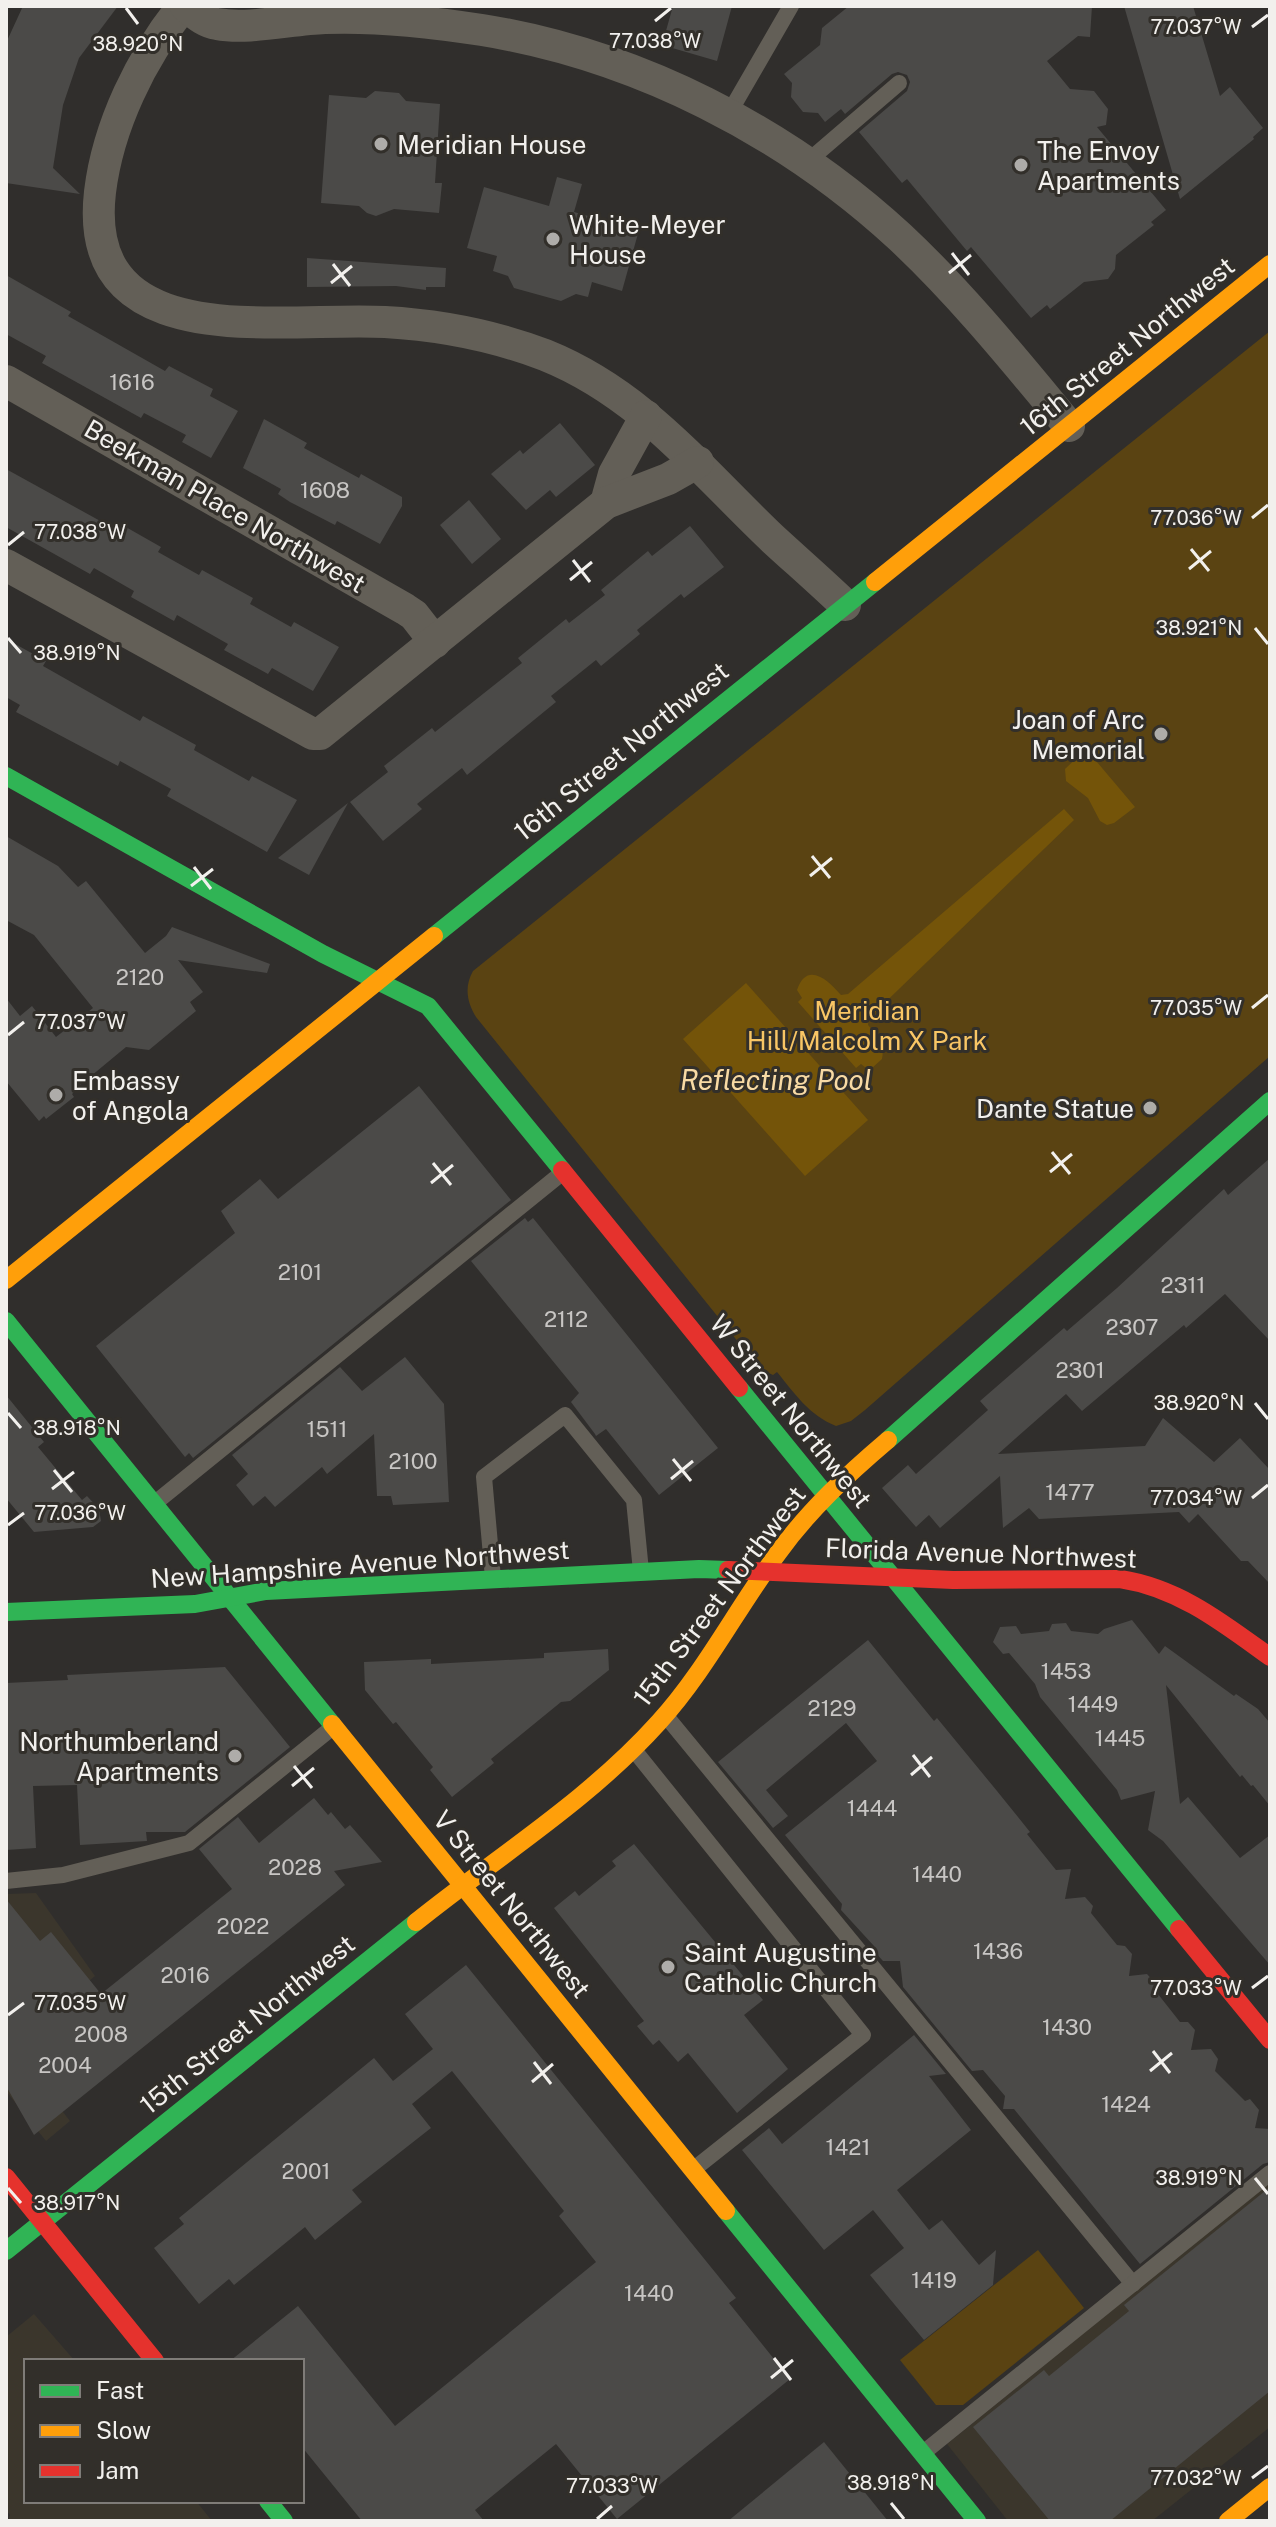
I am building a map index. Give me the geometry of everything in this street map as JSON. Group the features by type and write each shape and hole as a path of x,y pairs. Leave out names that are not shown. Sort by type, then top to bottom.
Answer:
{"street":[{"path":"845,605 774,540 698,462 646,416 593,378 547,356 514,344 412,324 206,318 156,306 123,285 107,260 98,228 105,166 118,122 137,79 159,36 184,6 206,22 233,26 357,18 443,25 516,36 617,65 683,92 807,162 876,216 922,259 1069,426"},
{"name":"16th Street Northwest","path":"6,1280 1270,264"},
{"name":"Beekman Place Northwest","path":"6,381 405,609 414,615 435,642"},
{"path":"606,503 614,474 646,416"},
{"path":"6,565 313,734 320,734 606,503 668,479 698,462"},
{"path":"6,776 323,954 379,981"},
{"name":"W Street Northwest","path":"379,981 428,1006 1270,2040"},
{"name":"15th Street Northwest","path":"6,2251 493,1866 633,1749 703,1667 799,1525 847,1475 1270,1101"},
{"name":"V Street Northwest","path":"6,1321 977,2521"},
{"name":"New Hampshire Avenue Northwest","path":"6,1612 195,1604 266,1591 641,1571 766,1571"},
{"name":"Florida Avenue Northwest","path":"766,1571 953,1580 1107,1579 1147,1583 1181,1595 1270,1657"},
{"path":"6,2177 153,2359"},
{"path":"1228,2521 1270,2487"},
{"path":"270,2503 284,2521"}],"lane":[{"path":"728,115 791,6"},
{"path":"807,162 899,83"},
{"path":"155,1504 563,1172"},
{"path":"494,1579 484,1477 565,1415 634,1500 641,1571"},
{"path":"665,1715 1133,2284"},
{"path":"6,1881 63,1875 189,1843 334,1726"},
{"path":"633,1749 863,2035 693,2170"},
{"path":"922,2453 1270,2173"}],"shaded area":[{"path":"36,1893 95,1976 11,2045 70,2121 46,2141 6,2091 6,1894"},
{"path":"1270,2181 1270,2427 1152,2521 1008,2521 947,2444"},
{"path":"34,2314 73,2359 24,2359 24,2503 198,2503 212,2521 8,2521 6,2337"}],"green space":[{"name":"Meridian Hill/Malcolm X Park","path":"1270,331 1270,1056 865,1410 851,1421 836,1426 810,1410 777,1372 773,1375 760,1369 476,1017 468,994 470,977 473,971"},
{"path":"1038,2250 1084,2308 963,2405 936,2405 900,2360"}],"water":[{"path":"1086,749 1135,807 1114,823 1107,825 1100,821 1088,798 1066,781 1065,769"},
{"path":"1064,809 1074,820 869,1018 868,1025 882,1045 882,1059 872,1068 861,1064 856,1068 798,1002 802,998 797,990 801,981 806,976 818,976 841,995 848,994"},
{"name":"Reflecting Pool","path":"746,983 868,1120 805,1176 683,1039"}],"building":[{"path":"23,6 118,6 79,58 63,105 53,168 80,194 6,183 6,43"},
{"path":"673,6 732,6 717,61 662,45"},
{"name":"The Envoy Apartments","path":"849,6 1092,6 1090,37 1078,36 1047,61 1070,89 1094,91 1108,109 1106,125 1097,127 1166,210 1151,222 1154,225 1116,255 1115,269 1108,279 1084,282 1050,309 1047,305 1031,318 971,247 967,251 907,179 902,183 859,132 907,91 910,82 907,75 892,74 845,114 841,109 825,122 818,113 803,112 791,97 792,83 784,74 820,45 822,28"},
{"path":"1124,6 1193,6 1220,96 1230,87 1263,128 1254,139 1180,199"},
{"name":"Meridian House","path":"375,91 399,93 406,101 440,104 435,183 442,183 439,213 394,209 376,216 359,206 321,203 329,95 366,98"},
{"name":"White-Meyer House","path":"557,177 582,184 574,212 639,230 622,291 592,282 588,297 576,294 561,301 514,288 508,276 493,271 497,256 467,248 484,187 549,206"},
{"path":"307,258 446,268 445,287 426,287 426,290 396,286 307,287"},
{"path":"6,275 71,312 68,316 165,371 169,366 213,389 210,396 238,411 211,458 182,442 186,435 144,413 141,418 42,363 46,356 6,334"},
{"path":"264,419 307,443 304,448 402,497 402,506 380,544 337,521 335,525 290,502 278,494 281,489 243,468"},
{"path":"560,423 595,465 556,497 550,490 526,510 491,474 520,450 523,454"},
{"path":"6,469 113,528 117,522 161,547 158,552 199,575 202,570 253,598 250,604 291,627 294,622 339,647 313,691 272,668 268,674 224,650 228,644 177,615 174,621 131,597 134,591 94,568 90,574 6,527"},
{"path":"469,500 501,539 472,564 440,525"},
{"path":"690,526 724,567 684,598 681,594 637,630 640,634 601,666 596,660 551,696 556,702 467,775 462,768 417,804 422,809 383,841 350,802 388,772 384,766 432,728 435,732 522,663 518,658 566,619 569,623 605,595 601,590 648,551 652,556"},
{"path":"6,639 46,661 43,666 140,721 143,716 196,745 194,750 249,781 252,776 297,800 267,852 167,796 171,789 120,761 118,766 16,712 20,705 6,697"},
{"path":"348,803 309,875 278,858"},
{"path":"6,836 58,866 78,887 86,881 145,953 172,927 270,964 267,973 178,960 203,992 190,1002 196,1011 149,1050 126,1047 79,1086 72,1094 74,1097 39,1121 6,1081 6,998 20,1016 32,1006 56,1037 93,1008 34,935 6,920"},
{"path":"419,1086 511,1200 193,1458 189,1453 185,1457 96,1346 235,1233 221,1211 260,1179 278,1199"},
{"path":"1270,1158 1270,1341 1225,1294 1082,1411 1066,1394 998,1454 1145,1446 1163,1418 1214,1462 1240,1438 1270,1470 1270,1584 1248,1561 1241,1561 1198,1514 1189,1523 1179,1512 1039,1519 1029,1508 1003,1528 1000,1476 940,1528 929,1515 916,1527 882,1488 908,1465 916,1474 988,1410 980,1401 1064,1328 1067,1331 1117,1288 1224,1189 1228,1195"},
{"path":"525,1218 528,1222 533,1218 718,1448 659,1495 606,1429 596,1436 571,1402 579,1393 471,1261"},
{"path":"405,1357 444,1404 449,1502 393,1505 391,1496 377,1496 374,1434 327,1474 322,1467 275,1507 265,1496 253,1506 236,1485 248,1474 232,1455 340,1367 362,1391"},
{"path":"6,1395 44,1442 38,1447 82,1500 87,1496 99,1509 101,1521 93,1527 34,1532 6,1498"},
{"path":"1132,1620 1159,1654 1165,1646 1234,1696 1236,1694 1258,1709 1270,1723 1270,1806 1253,1785 1242,1775 1240,1777 1166,1685 1180,1804 1188,1797 1240,1858 1270,1835 1270,1965 1163,1841 1148,1830 1155,1791 1121,1800 1117,1790 1040,1697 1035,1684 1009,1653 1003,1654 993,1642 1000,1627 1016,1626 1021,1634 1049,1631 1052,1624 1066,1623 1071,1631 1098,1634"},
{"path":"868,1640 934,1721 937,1718 997,1791 1056,1870 1071,1869 1065,1899 1085,1897 1093,1906 1091,1913 1117,1945 1125,1946 1132,1954 1129,1976 1147,1974 1155,1983 1154,1989 1180,2022 1188,2022 1195,2030 1191,2050 1211,2049 1218,2059 1215,2071 1245,2101 1250,2099 1259,2110 1255,2128 1270,2129 1270,2162 1263,2164 1140,2264 1014,2109 1003,2109 1005,2096 983,2070 972,2071 903,1987 900,1961 883,1961 874,1951 874,1946 841,1910 842,1904 785,1835 877,1761 846,1723 766,1790 788,1816 773,1828 718,1762"},
{"path":"608,1649 609,1670 570,1701 561,1702 491,1759 494,1763 452,1797 430,1770 433,1767 365,1690 364,1662 431,1659 431,1664 544,1658 544,1653"},
{"name":"Northumberland Apartments","path":"225,1667 290,1747 185,1832 146,1832 147,1841 80,1845 77,1785 33,1786 36,1848 6,1850 6,1683 68,1680 67,1675"},
{"path":"314,1798 345,1829 350,1825 382,1862 334,1871 345,1885 34,2135 6,2086 6,1899 40,1941 51,1932 101,1994 232,1889 199,1849 238,1817 259,1843"},
{"name":"Saint Augustine Catholic Church","path":"634,1844 763,2000 744,2015 788,2069 737,2113 688,2053 678,2062 659,2040 653,2045 637,2026 644,2021 554,1908 575,1891 579,1896 616,1866 612,1861"},
{"path":"466,1965 736,2298 729,2303 790,2379 617,2519 556,2444 475,2510 484,2521 362,2521 304,2449 304,2359 232,2359 298,2306 395,2426 596,2262 559,2216 564,2211 452,2071 412,2104 431,2128 352,2190 362,2202 315,2240 305,2227 234,2285 229,2279 199,2304 154,2248 184,2224 179,2218 374,2058 393,2081 433,2049 405,2014"},
{"path":"914,2035 946,2074 929,2076 971,2130 897,2190 929,2230 942,2220 979,2265 996,2250 993,2285 924,2340 870,2275 904,2248 873,2210 824,2250 742,2150 769,2128 782,2144"},
{"path":"1270,2187 1270,2391 1110,2521 1050,2521 973,2427 1044,2370 1049,2376 1129,2311 1124,2305"},
{"path":"824,2442 888,2521 728,2521"}],"traffic: fast":[{"path":"434,936 875,582"},
{"path":"6,776 323,954 428,1006 562,1170"},
{"path":"888,1440 1270,1101"},
{"path":"6,1321 332,1724"},
{"path":"739,1388 1179,1929"},
{"path":"6,1612 195,1604 266,1591 728,1570"},
{"path":"6,2251 416,1922"},
{"path":"726,2211 977,2521"},
{"path":"270,2503 284,2521"}],"traffic: slow":[{"path":"875,582 1270,264"},
{"path":"6,1280 434,936"},
{"path":"416,1922 573,1803 632,1751 692,1681 790,1537 830,1493 888,1440"},
{"path":"332,1724 726,2211"},
{"path":"1228,2521 1270,2487"}],"traffic: jam":[{"path":"562,1170 739,1388"},
{"path":"728,1570 953,1580 1120,1579 1162,1590 1181,1599 1270,1657"},
{"path":"1179,1929 1270,2040"},
{"path":"6,2177 153,2359"}],"place":[{"name":"Meridian House","path":"381,144"},
{"name":"The Envoy Apartments","path":"1021,165"},
{"name":"White-Meyer House","path":"553,239"},
{"name":"Joan of Arc Memorial","path":"1161,734"},
{"name":"Embassy of Angola","path":"56,1095"},
{"name":"Dante Statue","path":"1150,1108"},
{"name":"Northumberland Apartments","path":"235,1756"},
{"name":"Saint Augustine Catholic Church","path":"668,1967"}]}
